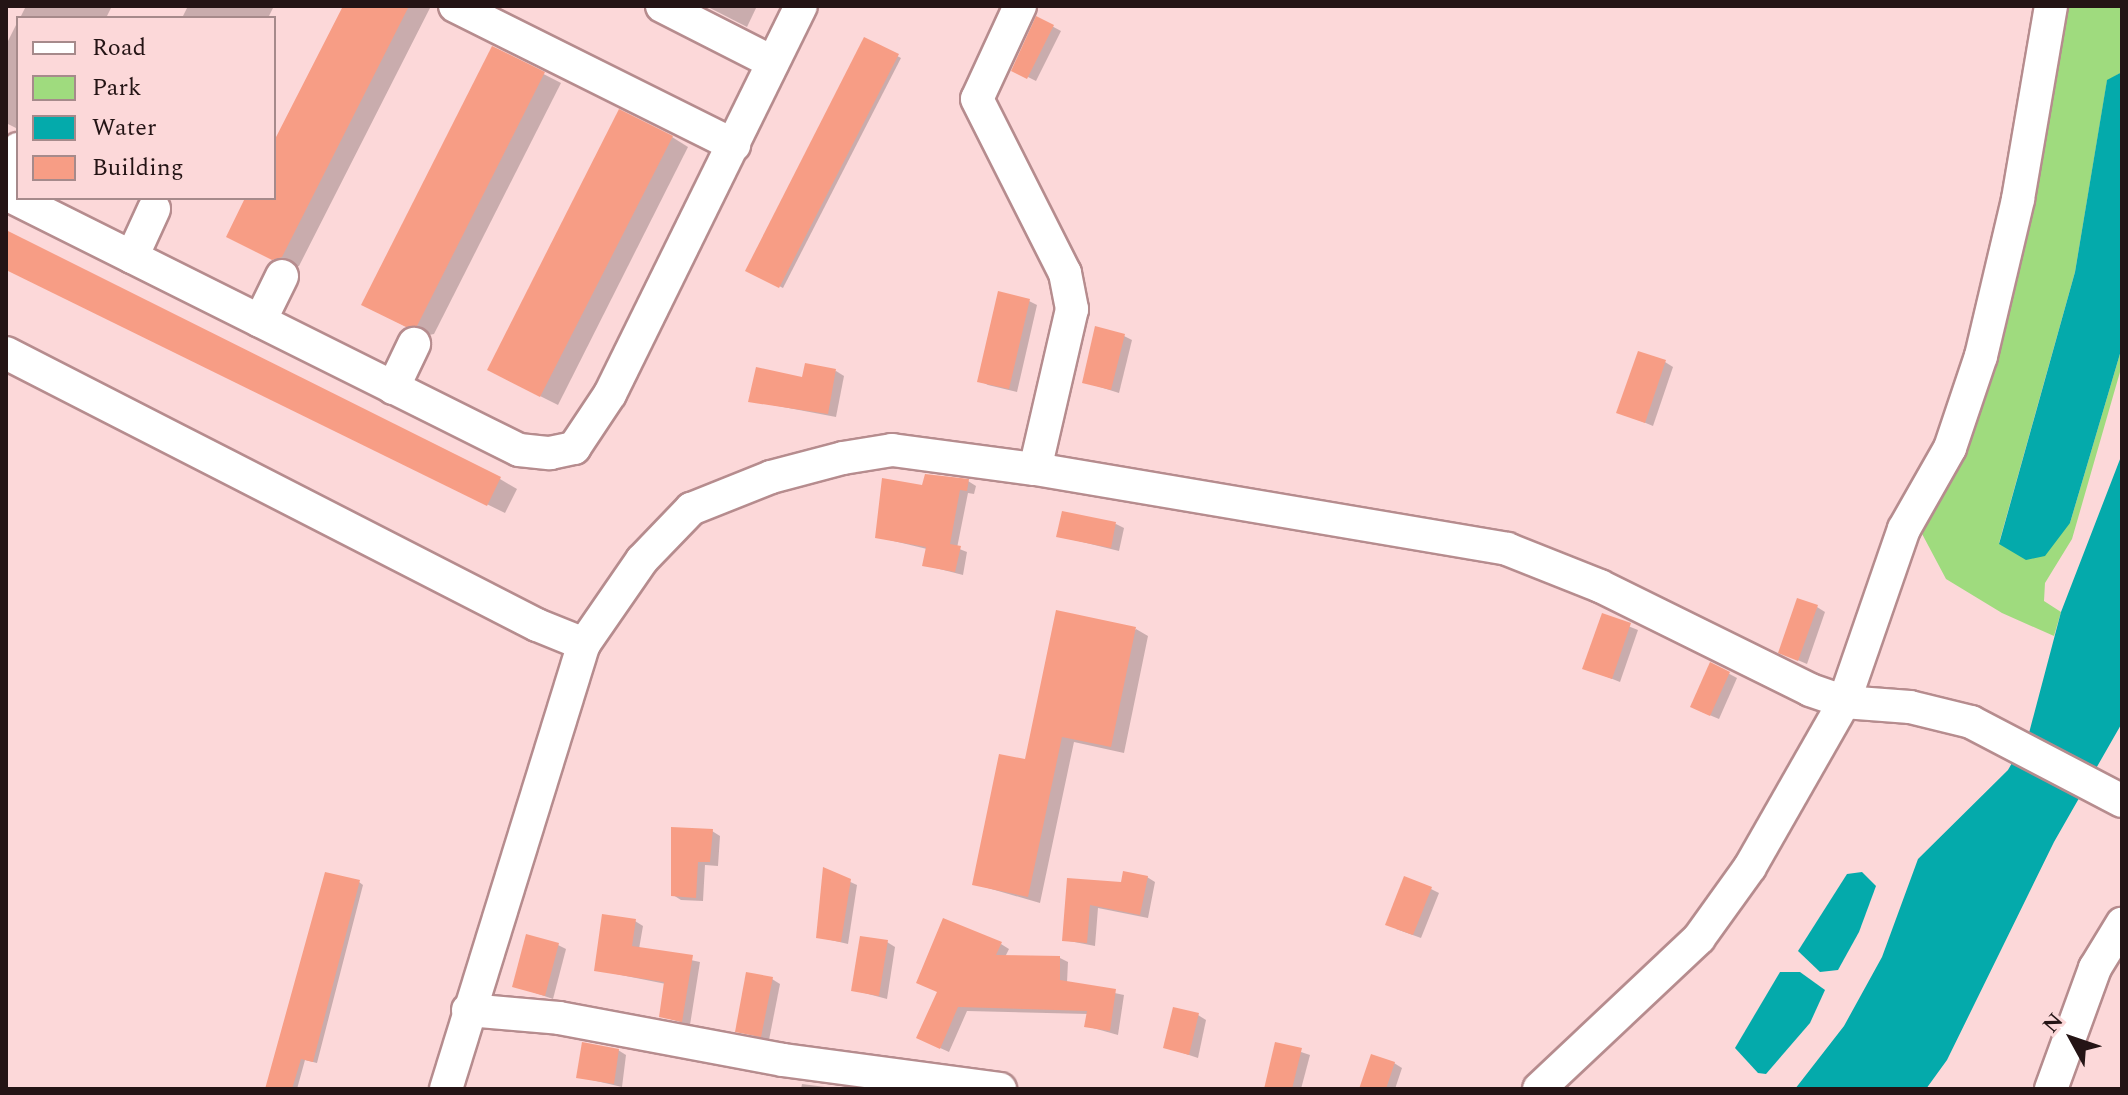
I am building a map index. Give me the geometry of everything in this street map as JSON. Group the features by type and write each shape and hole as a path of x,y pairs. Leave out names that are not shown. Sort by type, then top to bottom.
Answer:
{"street":[{"path":"455,6 734,145"},
{"path":"662,6 772,62"},
{"path":"18,200 519,450 550,453 574,448 610,394 801,6"},
{"path":"1020,6 977,99 1065,273 1072,309 1035,469"},
{"path":"1539,1089 1699,938 1750,867 1844,702 1904,529 1950,448 1981,356 2018,199 2051,6"},
{"path":"6,174 16,153"},
{"path":"132,257 154,209"},
{"path":"260,321 282,276"},
{"path":"393,388 414,344"},
{"path":"6,353 537,625 584,644"},
{"path":"446,1089 584,644 642,560 691,509 771,477 892,450 1035,469 1507,549 1600,586 1844,702 1910,707 1971,722 2014,741 2112,796"},
{"path":"2051,1089 2095,968 2122,924"},
{"path":"468,1010 559,1018 783,1060 1000,1089"}],"green space":[{"path":"2063,6 2122,6 2122,72 2107,81 2075,272 1999,543 2070,523 2122,347 2122,365 2072,539 2045,583 2044,601 2061,612 2054,636 2002,613 1946,579 1920,530 1989,388 2048,120"}],"water":[{"path":"2122,72 2122,347 2070,523 2045,556 2026,560 1999,544 2075,272 2107,80"},
{"path":"2122,454 2122,723 2054,842 1947,1060 1926,1089 1795,1089 1844,1026 1882,957 1918,859 2008,770 2029,733 2061,612"},
{"path":"1862,872 1876,886 1859,932 1838,970 1820,972 1798,951 1847,874"},
{"path":"1780,972 1800,972 1825,990 1810,1023 1766,1074 1758,1073 1735,1048"}],"building":[{"path":"343,6 409,6 282,257 272,260 226,237 244,200 276,200 276,137"},
{"path":"1036,16 1054,25 1027,79 1011,71"},
{"path":"864,37 899,54 779,288 745,271"},
{"path":"492,46 545,72 417,326 406,327 361,305"},
{"path":"619,109 673,136 540,397 487,370"},
{"path":"6,230 501,477 487,506 6,270"},
{"path":"998,291 1030,299 1009,389 977,382"},
{"path":"1095,326 1125,334 1111,390 1082,383"},
{"path":"1638,351 1666,360 1645,423 1616,413"},
{"path":"805,363 836,369 828,414 748,402 756,367 802,377"},
{"path":"925,474 969,479 967,491 960,490 950,544 961,546 955,572 922,566 926,547 875,538 882,478 922,485"},
{"path":"1062,511 1116,522 1111,548 1056,537"},
{"path":"1797,598 1818,605 1798,661 1778,653"},
{"path":"1056,610 1136,627 1111,747 1062,737 1028,897 972,885 999,754 1025,759"},
{"path":"1602,613 1631,623 1612,679 1582,669"},
{"path":"1710,662 1730,672 1710,716 1690,707"},
{"path":"671,827 713,829 710,862 698,862 696,898 671,896"},
{"path":"823,867 851,879 841,942 816,938"},
{"path":"1123,871 1148,876 1140,915 1090,905 1087,943 1062,941 1067,878 1121,882"},
{"path":"325,872 360,880 313,1062 301,1059 292,1089 265,1089"},
{"path":"1404,876 1432,887 1413,935 1385,925"},
{"path":"602,914 636,919 632,946 693,955 682,1022 659,1017 664,982 594,971"},
{"path":"943,918 1002,942 996,955 1060,956 1060,980 1116,989 1110,1031 1084,1027 1087,1011 958,1007 940,1049 916,1038 937,992 916,983"},
{"path":"526,934 559,943 545,996 512,987"},
{"path":"860,936 888,940 879,996 851,991"},
{"path":"746,972 773,977 761,1037 735,1032"},
{"path":"1173,1007 1199,1013 1189,1055 1163,1048"},
{"path":"582,1042 619,1049 614,1084 576,1078"},
{"path":"1275,1042 1302,1048 1292,1089 1264,1089"},
{"path":"1371,1054 1395,1062 1386,1089 1359,1089"}]}
